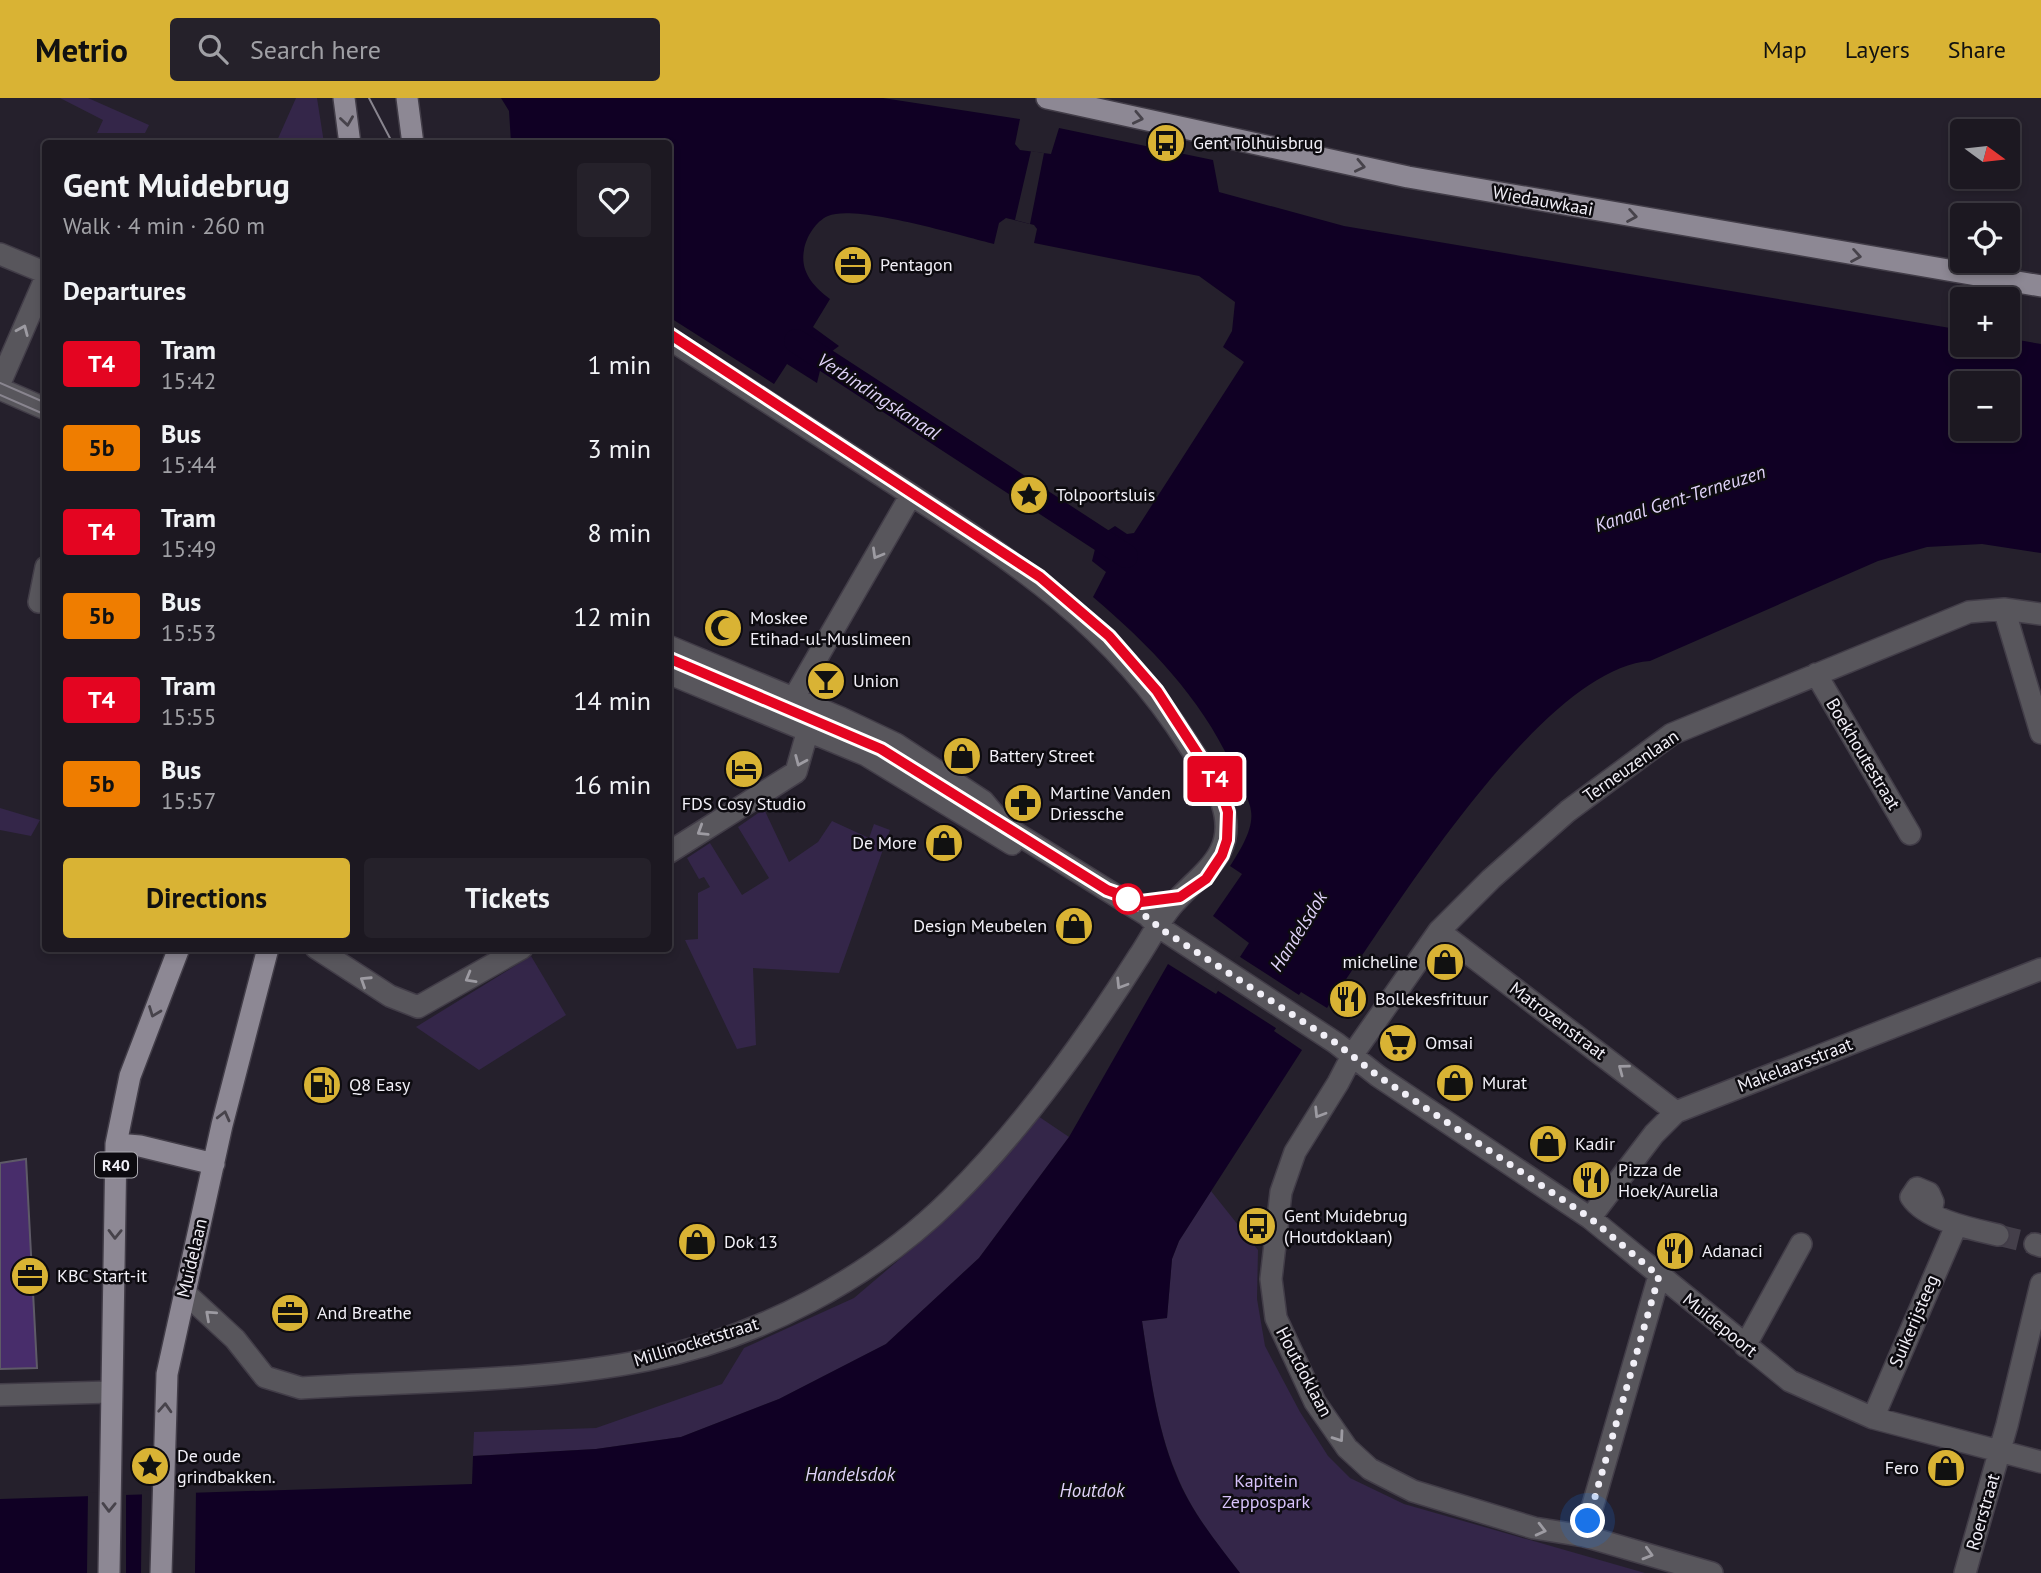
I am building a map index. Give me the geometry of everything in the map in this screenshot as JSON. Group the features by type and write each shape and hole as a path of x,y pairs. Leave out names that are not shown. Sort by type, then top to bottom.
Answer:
{"main road":[{"path":"344,98 349,140"},
{"path":"407,98 412,134"},
{"path":"412,134 417,98"},
{"name":"Wiedauwkaai","path":"1047,98 1408,177 2041,286"},
{"name":"R40","path":"108,1573 116,1143 130,1076 177,952"},
{"name":"Muidelaan","path":"161,1573 167,1374 214,1164 267,952"},
{"path":"116,1143 214,1164"}],"street":[{"path":"0,254 42,273"},
{"path":"0,383 42,284"},
{"name":"Millinocketstraat","path":"184,1292 246,1353 265,1377 301,1388 558,1373 649,1360 740,1333 817,1298 882,1256 950,1200 1041,1096 1163,930 1173,904 1204,877 1223,846 1225,809 1215,786 1163,705 1107,639 1039,580 672,341"},
{"path":"0,389 42,407"},
{"path":"784,720 792,698 911,495"},
{"path":"39,602 42,587"},
{"path":"2004,609 2041,733"},
{"name":"Terneuzenlaan","path":"1353,1054 1439,931 1491,878 1563,815 1672,734 1969,612 2004,609 2041,614"},
{"path":"672,648 896,744 983,801 1003,825 1147,915 1163,930"},
{"name":"Boekhoutestraat","path":"1816,674 1910,834"},
{"path":"672,675 808,730 892,769 1140,924 1163,930"},
{"path":"672,850 796,772 808,730"},
{"name":"Muidepoort","path":"1163,930 1353,1054 1378,1076 1590,1218 1790,1381 1873,1418 2041,1462"},
{"name":"Matrozenstraat","path":"1439,931 1676,1112"},
{"path":"322,952 390,996 418,1006 515,952"},
{"name":"Makelaarsstraat","path":"1590,1218 1654,1134 1676,1112 2041,968"},
{"name":"Houtdoklaan","path":"1353,1054 1295,1152 1281,1192 1271,1279 1276,1318 1315,1402 1347,1448 1370,1469 1413,1491 1534,1528 1584,1536 1712,1573"},
{"path":"1931,1212 1956,1226 1998,1236"},
{"name":"Suikerijsteeg","path":"1873,1418 1956,1226"},
{"path":"1745,1346 1801,1244"},
{"path":"1584,1536 1659,1276"},
{"name":"Roerstraat","path":"1965,1573 2000,1451 2041,1284"},
{"path":"0,1395 111,1392"}],"green space":[{"path":"60,98 88,98 149,125 145,133 97,133 103,120"},
{"path":"296,98 317,98 324,140 277,140"},
{"path":"0,808 40,820 31,836 0,830"},
{"path":"764,809 789,862 818,842 832,821 869,838 874,824 890,830 839,973 753,968 756,1045 737,1049 685,940 698,939 698,893 710,887 704,877 699,879 687,858 710,843 742,895 769,878 738,827"},
{"path":"531,956 566,1015 479,1070 416,1027"},
{"path":"1035,1114 1069,1137 979,1258 886,1344 779,1399 681,1437 596,1449 473,1456 474,1432 596,1428 722,1384 744,1348 854,1298 941,1224"},
{"name":"Kapitein Zeppospark","path":"1211,1191 1258,1250 1257,1299 1265,1346 1300,1412 1328,1456 1350,1478 1404,1504 1645,1573 1240,1573 1196,1513 1169,1455 1151,1379 1142,1321 1167,1318 1172,1259 1179,1241"}],"water":[{"path":"501,98 883,98 1020,119 1015,144 1020,150 1051,154 1059,128 1213,160 1219,192 1344,226 1950,328 1950,357 2020,357 2020,340 2041,344 2041,553 1982,544 1927,547 1878,561 1650,661 1607,674 1562,706 1515,751 1470,804 1387,918 1327,1008 1301,992 1274,1031 1302,1050 1179,1241 1172,1259 1167,1318 1142,1321 1159,1418 1176,1474 1196,1513 1240,1573 0,1573 0,1499 472,1484 473,1456 596,1449 681,1437 779,1399 886,1344 979,1258 1069,1137 1168,964 1216,994 1249,943 1213,916 1242,874 1230,866 1250,825 1251,811 1247,798 1224,750 1194,701 1157,657 1093,597 1106,572 1092,561 1098,537 1115,526 1127,534 1134,533 1244,362 1223,347 1232,331 1235,302 1199,276 1034,243 1037,229 1034,225 1006,218 999,223 994,244 884,217 842,213 824,218 812,230 803,258 809,278 830,299 813,327 839,346 823,358 817,383 787,364 774,384 672,319 672,140 511,140 509,111"}],"pier":[{"path":"1031,151 1044,153 1030,224 1015,220"},
{"path":"1237,955 1302,997 1279,1030 1215,989"},
{"path":"196,1489 195,1573 141,1573 142,1491"},
{"path":"126,1492 126,1573 87,1573 88,1493"}],"building":[{"path":"26,1159 37,1368 0,1369 0,1163"}],"waterway":[{"name":"Verbindingskanaal","path":"796,341 1126,556"}],"tunnel":[{"path":"1998,1235 2035,1244"}],"tram line":[{"path":"369,98 391,140"},
{"path":"672,336 1001,550 1051,586 1099,626 1151,683 1205,763 1222,797 1227,815 1225,850 1216,867 1201,883 1182,896 1150,902 1117,896 881,749 672,660"},
{"name":"T4","path":"672,336 1040,577 1109,636 1165,702 1220,788 1228,818 1228,833 1222,855 1206,879 1180,897 1155,902 1124,898 881,749 672,660"},
{"path":"0,383 42,401"},
{"path":"0,395 42,413"}],"place":[{"name":"Gent Tolhuisbrug","path":"1166,143"},
{"name":"Pentagon","path":"853,265"},
{"name":"Tolpoortsluis","path":"1029,495"},
{"name":"Moskee Etihad-ul-Muslimeen","path":"723,628"},
{"name":"Union","path":"826,681"},
{"name":"Battery Street","path":"962,756"},
{"name":"FDS Cosy Studio","path":"744,769"},
{"name":"Martine Vanden Driessche","path":"1023,803"},
{"name":"De More","path":"944,843"},
{"name":"Design Meubelen","path":"1074,926"},
{"name":"micheline","path":"1445,962"},
{"name":"Bollekesfrituur","path":"1348,999"},
{"name":"Omsai","path":"1398,1043"},
{"name":"Murat","path":"1455,1083"},
{"name":"Q8 Easy","path":"322,1085"},
{"name":"Kadir","path":"1548,1144"},
{"name":"Pizza de Hoek/Aurelia","path":"1591,1180"},
{"name":"Gent Muidebrug (Houtdoklaan)","path":"1257,1226"},
{"name":"Dok 13","path":"697,1242"},
{"name":"Adanaci","path":"1675,1251"},
{"name":"KBC Start-it","path":"30,1276"},
{"name":"And Breathe","path":"290,1313"},
{"name":"De oude grindbakken.","path":"150,1466"},
{"name":"Fero","path":"1946,1468"}],"route":[{"path":"1128,899 1131,905 1147,915 1158,927 1353,1054 1378,1076 1590,1218 1639,1256 1659,1276 1588,1521"}],"water label":[{"name":"Kanaal Gent-Terneuzen","path":"1680,498"},
{"name":"Handelsdok","path":"1298,931"},
{"name":"Handelsdok","path":"850,1474"},
{"name":"Houtdok","path":"1092,1490"}]}
